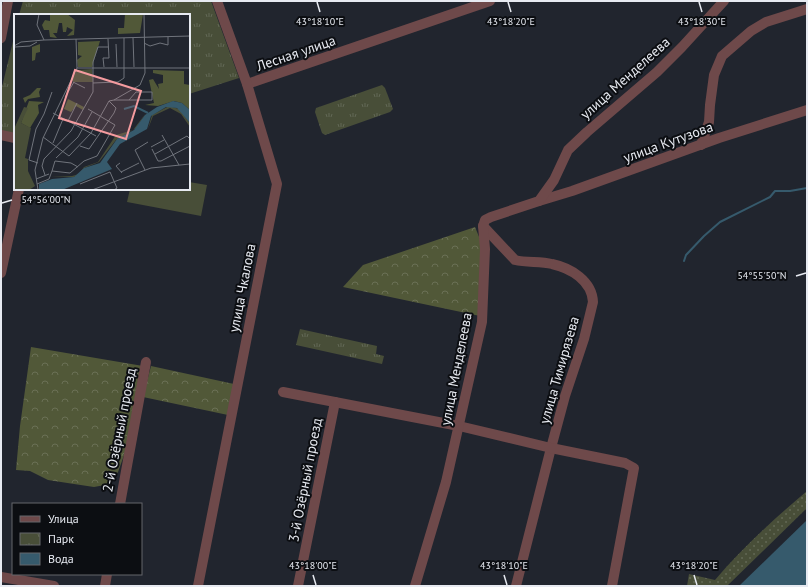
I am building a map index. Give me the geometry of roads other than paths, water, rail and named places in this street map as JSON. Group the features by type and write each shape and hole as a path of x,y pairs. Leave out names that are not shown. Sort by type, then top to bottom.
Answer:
{"street":[{"path":"1,38 8,1"},
{"name":"улица Чкалова","path":"198,586 277,184 247,84 217,1"},
{"name":"Лесная улица","path":"247,84 490,1"},
{"name":"улица Менделеева","path":"539,201 554,180 568,150 586,132 657,72 724,1"},
{"path":"702,145 709,122 714,75 722,56 751,31 766,22 807,9"},
{"name":"улица Кутузова","path":"539,201 807,110"},
{"path":"1,135 14,138"},
{"path":"1,273 19,190"},
{"path":"483,226 486,220 491,217 539,201"},
{"name":"улица Менделеева","path":"415,586 446,482 482,322 485,249 483,226"},
{"name":"улица Тимирязева","path":"483,226 515,260 553,264 576,274 583,279 593,297 584,339 565,396 516,586"},
{"name":"2-й Озёрный проезд","path":"120,503 146,362"},
{"path":"283,392 459,426 551,448 625,463 634,468 612,586"},
{"name":"3-й Озёрный проезд","path":"298,586 335,402"},
{"path":"105,586 107,575"},
{"path":"1,577 39,585 54,586"}],"water":[{"path":"807,520 807,586 739,586"}],"waterway":[{"path":"684,261 686,255 720,222 770,197 775,191 790,191 807,188"}]}
